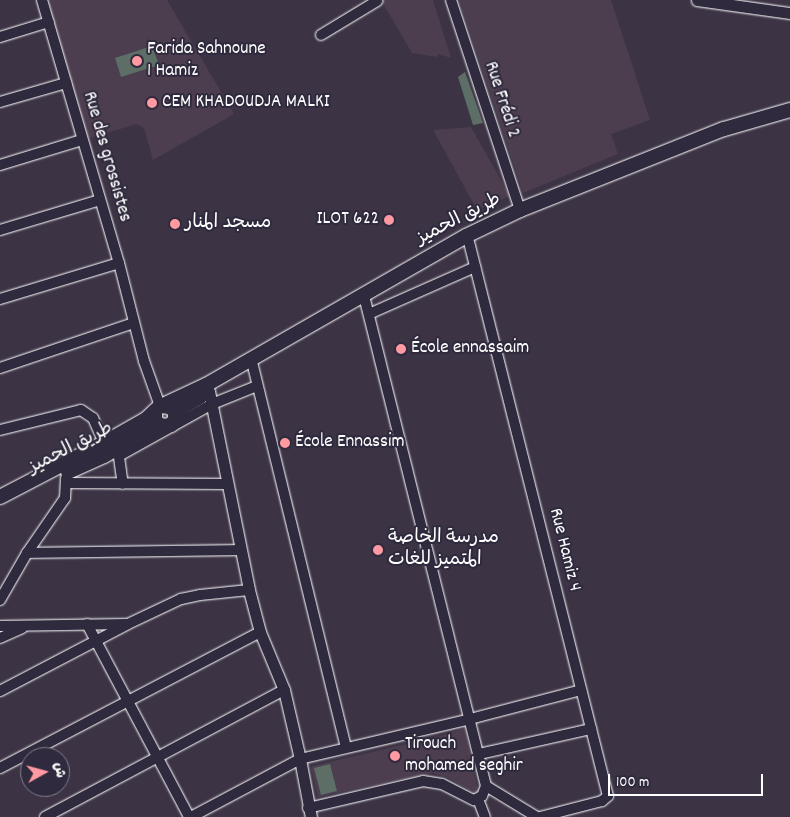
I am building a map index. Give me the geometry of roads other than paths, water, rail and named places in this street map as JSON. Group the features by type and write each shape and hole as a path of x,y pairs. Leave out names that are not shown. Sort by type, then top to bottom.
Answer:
{"main road":[{"name":"طريق الحميز","path":"0,497 104,443 466,236 520,210 724,129 790,110"},
{"name":"طريق الحميز","path":"159,412 165,427 171,424 183,407 211,397 253,366 469,242 525,216 664,160 726,136 790,117"},
{"name":"طريق الحميز","path":"0,506 66,478 104,456 119,451 159,412"}],"street":[{"name":"Rue des grossistes","path":"42,0 119,263 146,370 159,412"},
{"name":"Rue Frédi 2","path":"451,0 520,210"},
{"path":"698,0 790,12"},
{"path":"321,35 377,1"},
{"path":"0,37 49,22"},
{"path":"0,102 66,82"},
{"path":"0,165 82,140"},
{"path":"0,230 100,200"},
{"name":"Rue Hamiz 4","path":"469,242 608,796 602,801 538,817 486,786"},
{"path":"0,299 119,263"},
{"path":"369,314 475,267"},
{"path":"211,397 248,590 260,632 284,690 300,759 309,813 423,781 442,784 469,799 478,799 482,796 486,786 479,754 365,300"},
{"path":"0,368 134,323"},
{"path":"253,366 346,748"},
{"path":"123,484 119,451 211,397 258,386"},
{"path":"0,430 81,410 93,418 104,443"},
{"path":"0,600 27,553 65,498 66,478 123,484 228,484"},
{"path":"27,553 240,550"},
{"path":"0,692 128,624 181,600 200,595 248,590"},
{"path":"87,624 190,817 300,759 470,719 581,690"},
{"path":"0,626 128,624"},
{"path":"0,638 25,626"},
{"path":"0,768 260,632"},
{"path":"45,817 284,690"},
{"path":"479,754 591,729"},
{"path":"478,799 485,817"}],"place":[{"name":"Farida Sahnoune 1 Hamiz","path":"137,61"},
{"name":"CEM KHADOUDJA MALKI","path":"152,103"},
{"name":"ILOT 622","path":"389,220"},
{"name":"مسجد المنار","path":"175,224"},
{"name":"École ennassaim","path":"401,349"},
{"name":"École Ennassim","path":"285,443"},
{"name":"مدرسة الخاصة المتميز للغات","path":"378,550"},
{"name":"Tirouch mohamed seghir","path":"395,756"}]}
